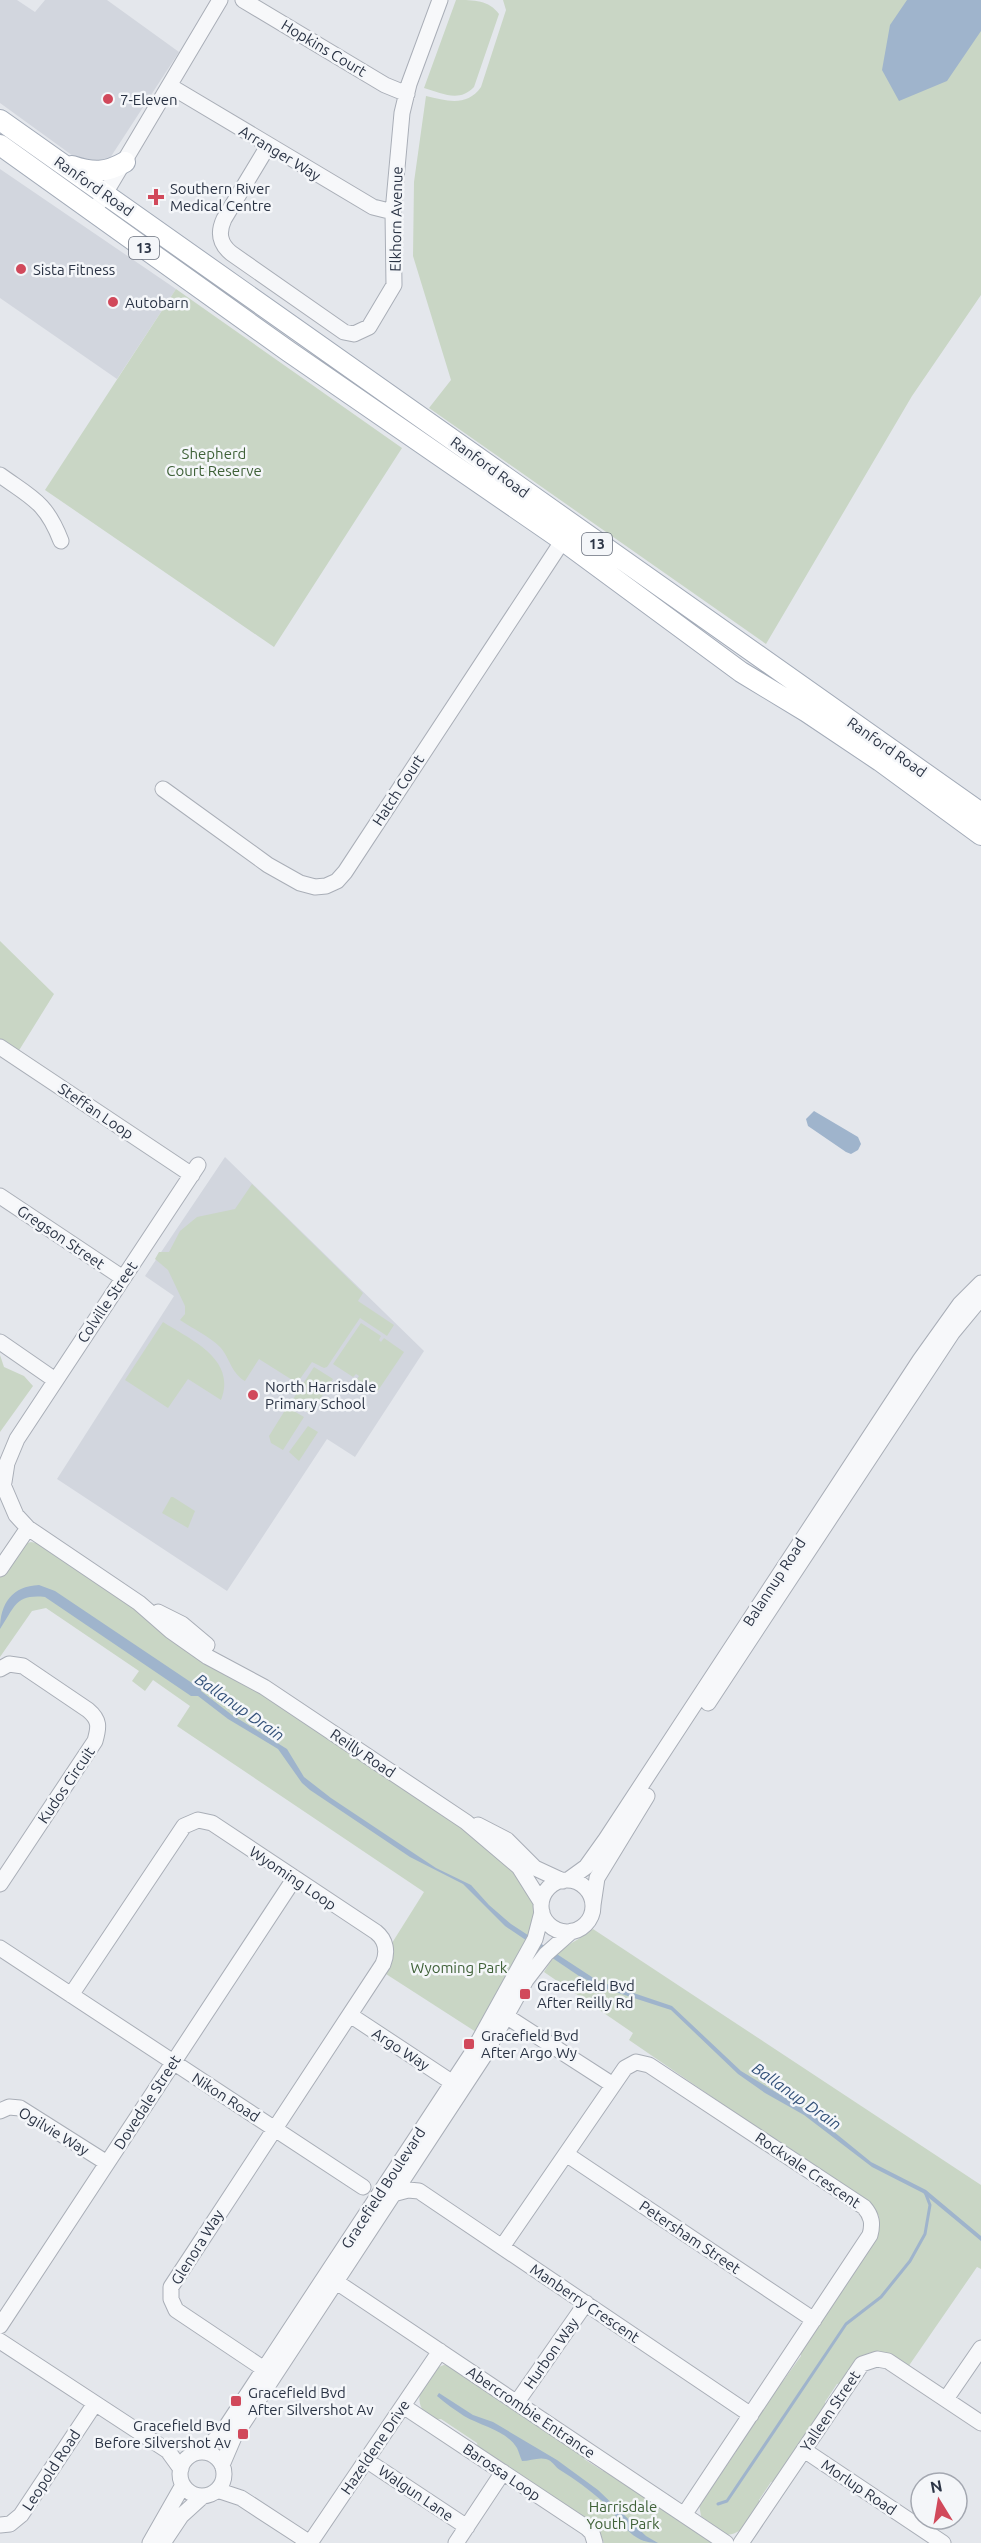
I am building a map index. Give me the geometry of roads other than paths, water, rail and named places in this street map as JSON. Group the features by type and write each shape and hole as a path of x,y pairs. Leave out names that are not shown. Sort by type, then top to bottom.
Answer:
{"main road":[{"name":"Ranford Road","path":"0,120 106,194 567,533 741,672 807,712 880,761 981,835"},
{"name":"Ranford Road","path":"0,145 288,351 567,533 981,813"},
{"path":"61,163 90,172 112,169 125,162"}],"street":[{"path":"94,213 220,0"},
{"name":"Hopkins Court","path":"243,0 385,85 407,94"},
{"name":"Elkhorn Avenue","path":"268,146 224,219 220,230 221,242 231,253 344,332 354,334 369,327 394,285 393,212 398,146 407,94 440,0"},
{"name":"Arranger Way","path":"170,86 373,207 393,212"},
{"path":"0,475 42,505 54,522 61,541"},
{"name":"Hatch Court","path":"163,789 287,877 315,887 326,886 337,881 567,533"},
{"name":"Steffan Loop","path":"0,1047 195,1170"},
{"name":"Colville Street","path":"2,1485 7,1463 17,1438 195,1170"},
{"name":"Gregson Street","path":"0,1196 123,1278"},
{"name":"Balannup Road","path":"593,1905 597,1878 621,1837 960,1304 981,1283"},
{"name":"Balannup Road","path":"565,1881 586,1867 606,1839 912,1382 981,1298"},
{"path":"0,1342 55,1380"},
{"name":"Colville Street","path":"0,1452 17,1438"},
{"name":"Reilly Road","path":"2,1485 16,1515 28,1528 139,1603 185,1626 199,1640 246,1672 260,1685 466,1822 519,1867 542,1907"},
{"name":"Reilly Road","path":"0,1508 16,1515"},
{"path":"0,1569 28,1528"},
{"name":"Kudos Circuit","path":"0,1669 9,1664 23,1666 88,1710 99,1726 95,1741 5,1865 0,1884"},
{"name":"Wyoming Loop","path":"71,1995 184,1826 191,1821 205,1820 212,1823 376,1932 384,1943 386,1954 383,1964 274,2128"},
{"name":"Reilly Road","path":"466,1822 488,1829 502,1837 535,1868 565,1881"},
{"name":"Dovedale Street","path":"0,2326 294,1879"},
{"path":"565,1881 583,1886 593,1905 588,1921 572,1931 560,1931 553,1928 547,1923 542,1907 548,1889 565,1881"},
{"name":"Gracefield Boulevard","path":"163,2543 189,2507 216,2482 234,2437 335,2281 453,2084 535,1939 542,1907"},
{"name":"Gracefield Boulevard","path":"198,2453 222,2433 370,2207 412,2166 483,2056 542,1958 572,1931"},
{"name":"Nikon Road","path":"0,1948 363,2187"},
{"name":"Argo Way","path":"350,2015 453,2084"},
{"path":"506,2016 613,2085"},
{"name":"Rockvale Crescent","path":"502,2247 613,2085 627,2066 636,2062 646,2063 864,2207 870,2214 872,2221 870,2235 684,2515"},
{"name":"Ogilvie Way","path":"0,2111 14,2107 24,2110 107,2163"},
{"name":"Glenora Way","path":"264,2369 187,2319 176,2310 170,2296 172,2284 274,2128"},
{"name":"Petersham Street","path":"566,2154 814,2320"},
{"path":"370,2207 363,2187 419,2191 412,2166"},
{"name":"Manberry Crescent","path":"419,2191 751,2415"},
{"name":"Abercrombie Entrance","path":"335,2281 726,2543"},
{"name":"Hurbon Way","path":"517,2402 586,2303"},
{"path":"0,2341 94,2405 168,2451 181,2469 183,2485 150,2543"},
{"path":"946,2399 981,2348"},
{"name":"Hazeldene Drive","path":"310,2543 440,2351"},
{"name":"Yalleen Street","path":"741,2543 862,2364 869,2361 888,2361 981,2423"},
{"name":"Leopold Road","path":"0,2525 10,2524 19,2518 94,2405"},
{"name":"Barossa Loop","path":"403,2406 587,2528 592,2533 595,2543"},
{"name":"Morlup Road","path":"804,2450 943,2543"},
{"path":"168,2451 214,2456 216,2482"},
{"path":"181,2469 188,2458 198,2453"},
{"name":"Walgun Lane","path":"366,2460 467,2527"},
{"path":"456,2543 503,2472"},
{"path":"183,2485 191,2493 216,2482"},
{"path":"216,2482 310,2543"}],"water":[{"path":"907,0 981,0 981,31 947,81 899,101 882,70 890,25"},
{"path":"814,1111 858,1137 861,1144 858,1150 851,1154 846,1152 808,1126 806,1119"},
{"path":"39,1585 55,1591 201,1689 232,1715 287,1749 304,1777 331,1798 436,1868 471,1885 511,1924 598,1981 672,2006 741,2071 812,2114 871,2162 926,2190 981,2236 981,2241 923,2193 872,2167 804,2115 765,2093 738,2074 671,2010 606,1989 579,1976 505,1926 463,1884 410,1857 310,1790 302,1783 278,1749 228,1719 198,1696 191,1696 45,1597 22,1600 13,1608 0,1629 2,1612 9,1598 22,1589"},
{"path":"439,2393 473,2415 493,2422 557,2460 598,2490 646,2536 658,2543 647,2542 632,2534 601,2500 550,2461 540,2458 522,2461 517,2448 506,2437 464,2416 437,2396"}],"waterway":[{"path":"718,2504 727,2501 846,2324 881,2297 910,2261 925,2234 930,2205 925,2192"}],"place":[{"name":"7-Eleven","path":"108,99"},
{"name":"Southern River Medical Centre","path":"156,197"},
{"name":"Sista Fitness","path":"21,269"},
{"name":"Autobarn","path":"113,302"},
{"name":"North Harrisdale Primary School","path":"253,1395"},
{"name":"Gracefield Bvd After Reilly Rd","path":"525,1994"},
{"name":"Gracefield Bvd After Argo Wy","path":"469,2044"},
{"name":"Gracefield Bvd After Silvershot Av","path":"236,2401"},
{"name":"Gracefield Bvd Before Silvershot Av","path":"243,2434"}],"park label":[{"name":"Shepherd Court Reserve","path":"214,462"},
{"name":"Wyoming Park","path":"459,1967"},
{"name":"Harrisdale Youth Park","path":"623,2514"}],"water label":[{"name":"Ballanup Drain","path":"240,1707"},
{"name":"Ballanup Drain","path":"797,2096"}]}
